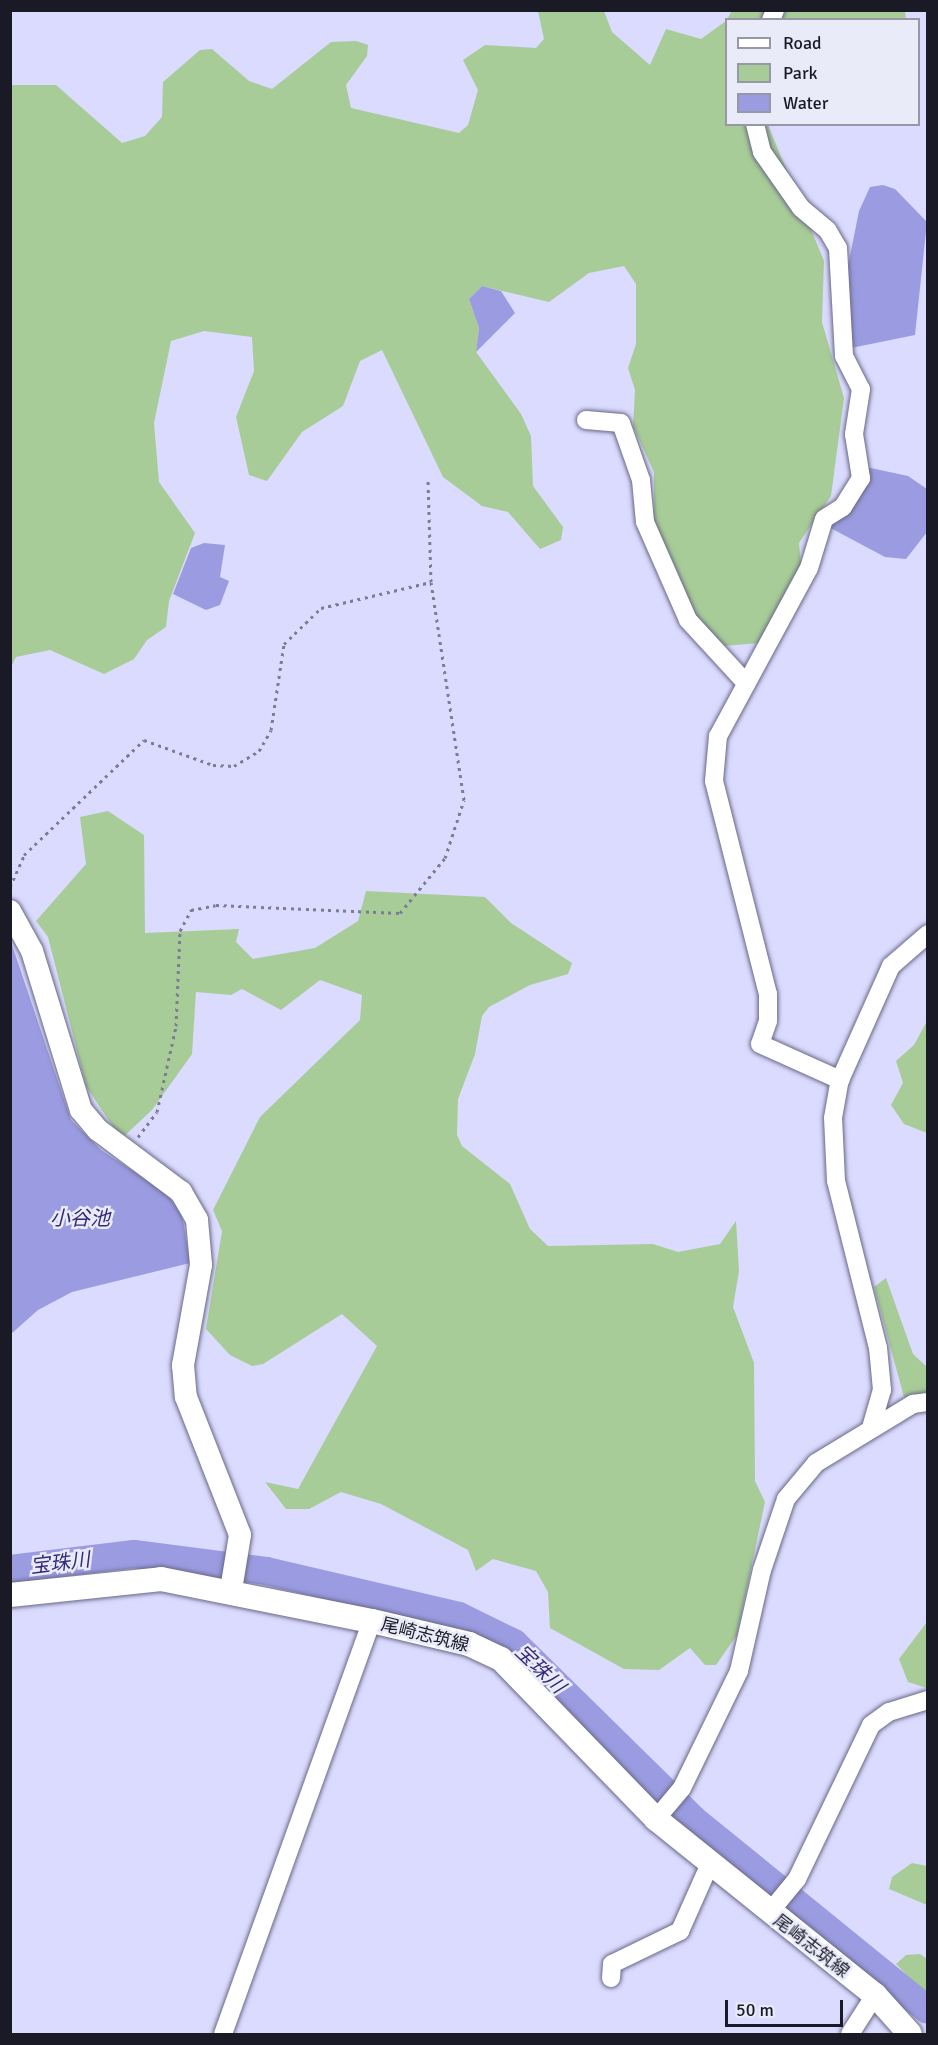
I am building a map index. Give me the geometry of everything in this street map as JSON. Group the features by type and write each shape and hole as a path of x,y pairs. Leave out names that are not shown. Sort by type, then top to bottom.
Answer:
{"main road":[{"name":"尾崎志筑線","path":"10,1595 161,1579 232,1585 469,1644 501,1659 709,1866 773,1906 875,1995 910,2034"}],"street":[{"path":"756,126 768,162 838,248 844,356 861,389 854,434 861,478 843,507 824,519 809,568 718,735 714,781 768,994 768,1021 760,1044 840,1080"},
{"path":"586,420 621,423 641,480 645,522 664,571 688,620 746,683"},
{"path":"10,911 32,951 81,1110 181,1192 197,1220 201,1264 183,1365 186,1397 240,1535 241,1553 232,1585"},
{"path":"871,1428 882,1390 878,1348 836,1181 833,1118 840,1080 891,966 927,934"},
{"path":"659,1815 682,1788 739,1671 762,1570 786,1499 816,1463 871,1428 927,1402"},
{"path":"223,2034 372,1621"},
{"path":"773,1906 797,1879 871,1725 889,1712 927,1700"},
{"path":"611,1978 612,1964 680,1931 709,1866"},
{"path":"850,2034 875,1995"}],"path":[{"path":"126,1149 157,1112 176,1026 180,931 191,910 216,905 400,913 445,858 464,800 431,582 428,478"},
{"path":"10,887 24,855 144,740 213,765 234,766 260,751 271,730 284,644 321,608 431,582"}],"green space":[{"path":"732,10 905,11 906,18 728,18"},
{"path":"538,11 604,11 612,32 650,65 666,29 701,39 725,22 725,126 768,126 824,261 822,322 844,398 831,496 799,543 802,575 759,643 724,646 697,620 654,520 654,472 633,426 635,390 628,368 636,344 636,284 624,266 589,273 549,302 482,286 469,299 479,328 476,352 521,414 531,436 533,486 563,527 561,540 540,549 508,512 482,506 443,477 382,350 360,361 343,406 302,432 267,481 249,475 236,417 254,371 252,337 204,331 171,341 154,423 159,482 195,533 169,601 166,627 147,640 134,659 104,674 50,650 16,657 11,667 11,85 56,85 122,143 145,136 162,117 163,82 200,50 212,49 249,81 272,89 331,42 356,41 368,45 367,56 346,85 351,108 459,133 468,125 478,90 463,60 485,45 536,48 544,39"},
{"path":"108,811 144,835 145,933 239,929 236,942 253,959 315,948 358,921 366,891 485,897 511,923 572,963 568,974 530,985 489,1007 482,1016 475,1054 458,1099 457,1135 462,1146 510,1184 530,1229 548,1246 653,1244 678,1252 720,1244 736,1221 739,1271 733,1307 754,1363 755,1481 765,1502 737,1635 716,1665 705,1665 690,1648 659,1670 624,1669 550,1628 548,1592 536,1571 493,1559 476,1571 468,1550 381,1504 341,1492 309,1509 286,1509 265,1482 298,1489 377,1346 342,1314 263,1364 252,1366 230,1355 206,1329 222,1231 213,1210 260,1117 360,1020 362,995 320,980 281,1010 242,989 231,995 196,992 192,1054 152,1110 121,1139 86,1086 48,937 36,921 86,864 80,817"},
{"path":"927,1021 927,1133 904,1124 891,1105 903,1083 896,1061 914,1045"},
{"path":"886,1278 913,1354 927,1367 927,1394 904,1397 874,1287"},
{"path":"927,1622 927,1688 908,1682 899,1659"},
{"path":"912,1863 927,1866 927,1905 889,1889 892,1877"},
{"path":"920,1954 927,1959 927,1996 896,1964 906,1955"}],"water":[{"path":"883,185 895,189 927,222 915,335 846,349 844,286 859,211 870,187"},
{"path":"482,286 501,291 515,313 476,352 479,328 469,299"},
{"path":"866,467 908,476 927,489 927,532 906,559 885,557 823,524"},
{"path":"204,543 225,545 220,577 229,581 220,605 206,610 173,594 191,548"},
{"name":"小谷池","path":"10,939 71,1120 101,1150 165,1192 182,1214 190,1263 72,1292 38,1310 11,1334"}],"waterway":[{"name":"宝珠川","path":"10,1569 134,1554 266,1571 459,1616 514,1643 694,1820 928,2010"}]}
